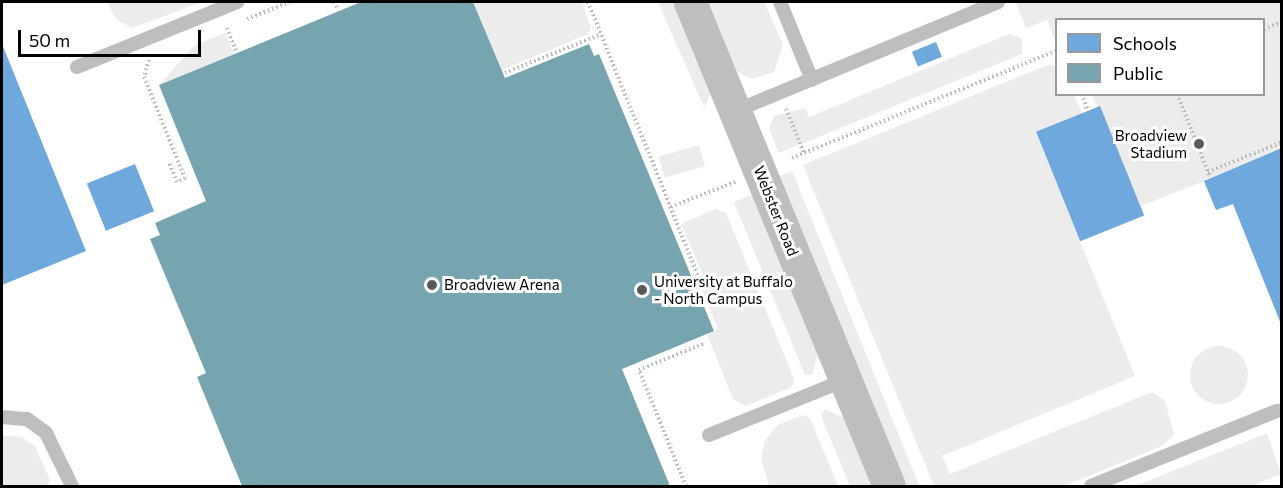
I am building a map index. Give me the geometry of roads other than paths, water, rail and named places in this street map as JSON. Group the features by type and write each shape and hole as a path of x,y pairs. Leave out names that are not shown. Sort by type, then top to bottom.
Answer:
{"street":[{"name":"Webster Road","path":"690,2 889,486"}],"lane":[{"path":"77,67 237,2"},
{"path":"780,2 812,80"},
{"path":"735,111 998,2"},
{"path":"709,435 845,380"},
{"path":"1091,486 1277,411"},
{"path":"2,417 27,419 46,433 72,486"}],"place":[{"name":"Broadview Stadium","path":"1199,144"},
{"name":"Broadview Arena","path":"432,285"},
{"name":"University at Buffalo - North Campus","path":"642,290"}]}
